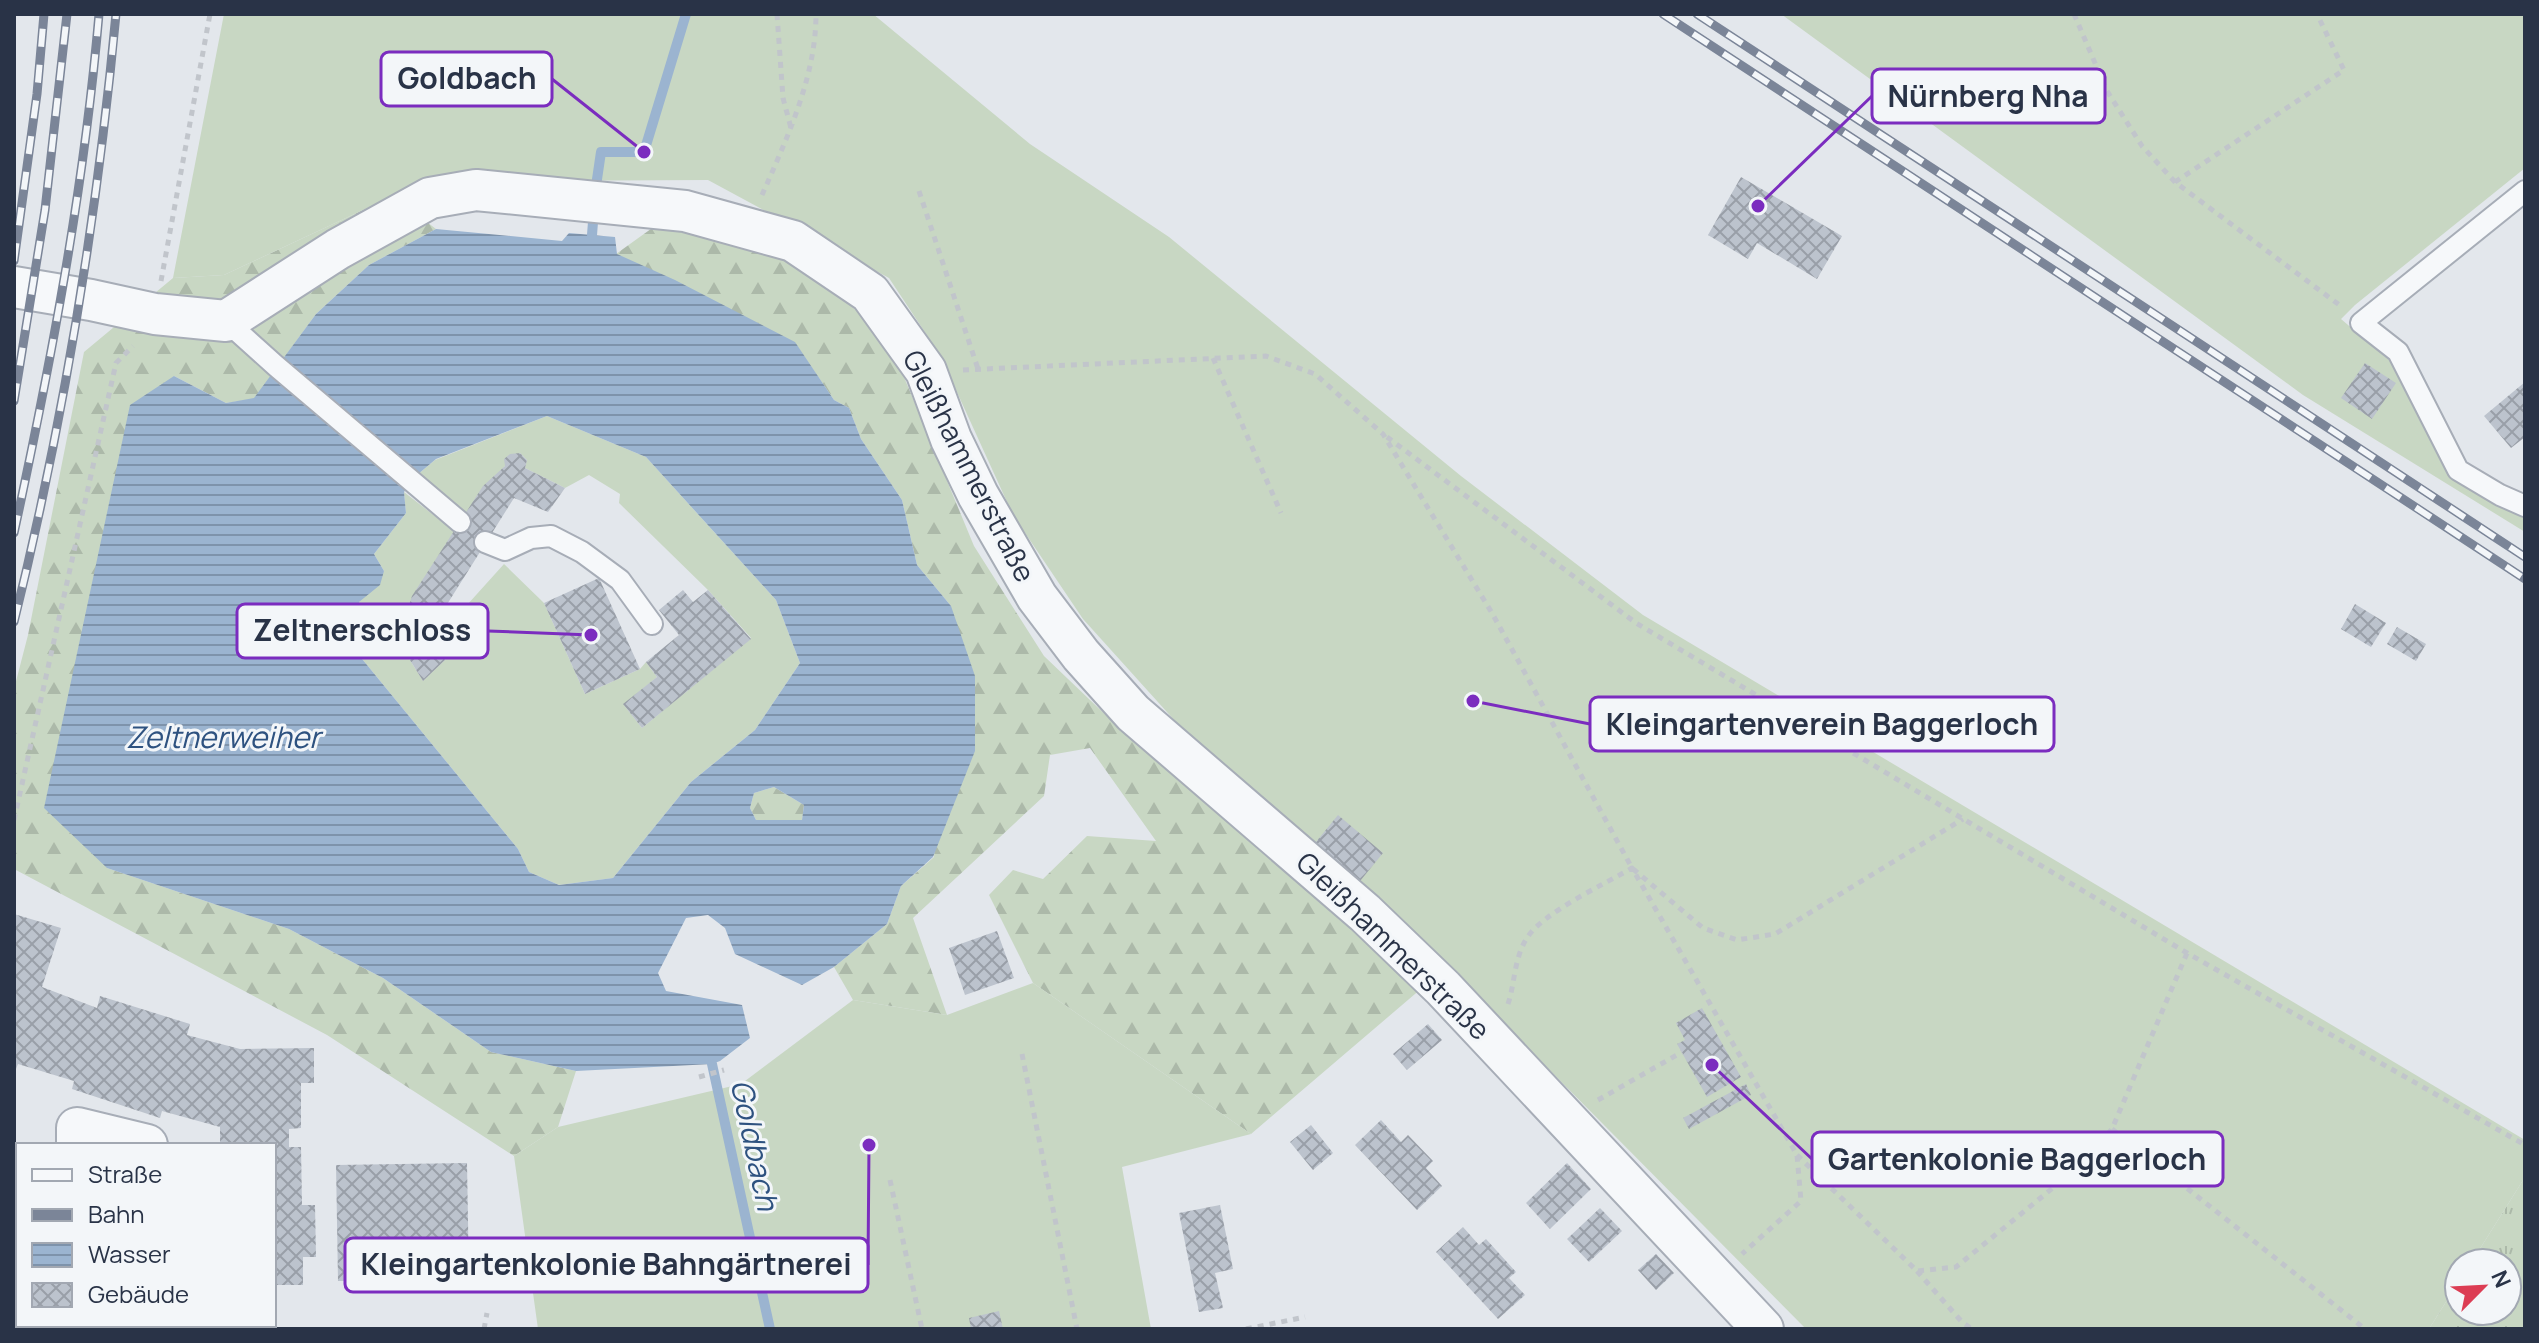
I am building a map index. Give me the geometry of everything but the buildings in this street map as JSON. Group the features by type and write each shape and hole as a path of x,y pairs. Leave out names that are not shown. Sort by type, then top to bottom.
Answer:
{"street":[{"name":"Gleißhammerstraße","path":"226,321 338,249 430,198 476,190 685,211 793,241 870,293 926,371 951,439 978,495 1037,597 1081,655 1133,713 1365,913 1443,988 1763,1329"},
{"path":"14,287 155,314 226,321"},
{"path":"77,1143 77,1128 139,1143"}],"lane":[{"path":"2525,191 2361,323 2398,352 2458,470 2525,506"},
{"path":"226,321 460,522"},
{"path":"485,542 505,550 531,538 551,536 582,552 620,580 652,624"}],"path":[{"path":"14,820 116,363 153,326 210,14"},
{"path":"777,14 783,98 791,129"},
{"path":"755,229 761,198 791,129 816,43 816,14"},
{"path":"2074,14 2107,91 2142,146 2175,182 2361,323"},
{"path":"2175,182 2344,70 2317,14"},
{"path":"919,191 978,369"},
{"path":"926,371 1266,356 1315,374 1383,434 1636,623 2187,953 2525,1145"},
{"path":"1213,358 1281,513"},
{"path":"1383,434 1492,613 1632,868 1797,1155 1972,1329"},
{"path":"1632,868 1703,928 1737,940 1775,934 1963,819"},
{"path":"1484,1032 1509,1003 1516,963 1527,938 1540,922 1632,868"},
{"path":"1917,1271 1956,1267 2076,1169 2112,1129 2187,953"},
{"path":"1594,1102 1682,1052"},
{"path":"1022,1054 1077,1329"},
{"path":"699,1077 724,1070"},
{"path":"2112,1129 2365,1329"},
{"path":"1714,1278 1801,1201 1797,1155"},
{"path":"890,1180 922,1329"},
{"path":"484,1329 487,1313"},
{"path":"1246,1329 1305,1317"}],"green space":[{"path":"224,14 873,14 1030,144 1169,237 1461,476 1643,615 2525,1140 2525,1177 2481,1247 2443,1247 2443,1307 2429,1329 1806,1329 1498,1018 1231,783 1083,619 1013,515 940,355 889,278 708,180 509,181 393,196 224,275 173,278"},
{"path":"1781,14 2525,14 2525,168 2341,319 2396,366 2449,474 2525,516 2525,532 2303,395"},
{"path":"393,196 436,229 369,265 316,314 254,399 226,403 174,376 107,868 289,929 383,978 491,1052 576,1071 558,1127 514,1156 327,1035 14,869 14,689 28,635 84,352 173,278 224,275"},
{"path":"662,221 787,253 887,336 974,546 1044,656 1136,744 1422,988 1251,1134 1033,983 989,895 1013,870 1043,879 1087,836 1156,841 1090,748 1050,755 1044,796 913,918 947,1015 853,1000 834,967 887,924 901,886 934,857 951,606 917,565 902,500 861,439 849,408 834,400 795,343 616,254"},
{"path":"547,416 646,457 776,600 800,663 755,730 691,782 613,878 559,885 529,872 518,849 358,654 359,602 384,571 374,554 406,513 404,492 454,531 403,624 394,626 391,633 394,644 403,649 423,681 445,660 449,625 504,564 544,603 585,694 640,669 646,662 657,677 624,705 642,728 751,638 708,590 619,503 620,494 589,475 565,488 525,468 527,460 520,453 505,466 464,516 417,475 435,460"},
{"path":"774,787 804,805 802,821 756,820 750,808 754,793"},
{"path":"1033,983 1251,1134 1122,1167 1151,1329 538,1329 514,1156 558,1127 741,1084 853,1000 947,1015"},
{"path":"2525,1177 2525,1329 2429,1329 2443,1307 2443,1327 2523,1327 2523,1247 2481,1247"}],"water":[{"name":"Zeltnerweiher","path":"436,229 562,241 569,233 615,237 617,254 795,342 834,400 849,408 861,439 902,500 917,565 951,606 975,676 975,751 933,857 901,886 887,924 834,967 802,985 735,954 725,928 708,915 686,918 658,973 666,991 742,1005 750,1038 720,1061 712,1064 576,1071 491,1052 383,978 289,929 107,868 44,808 130,405 174,376 226,403 254,398 316,314 369,265","holes":["547,416 646,457 776,600 800,663 755,730 691,782 613,878 559,885 529,872 518,849 358,654 359,602 380,585 384,571 374,554 406,513 404,492 417,475 436,459","774,787 804,805 802,820 756,820 750,808 754,793"]}],"waterway":[{"name":"Goldbach","path":"595,193 601,152 644,152 686,14"},
{"name":"Goldbach","path":"592,235 594,209"},
{"name":"Goldbach","path":"712,1064 770,1329"}],"railway":[{"path":"14,261 37,94 44,14"},
{"path":"14,401 45,210 67,14"},
{"path":"14,533 65,275 85,145 99,14"},
{"path":"14,622 48,472 76,320 99,167 116,14"},
{"path":"1663,14 2525,579"},
{"path":"1697,14 2525,557"}],"place":[{"name":"Goldbach","path":"644,152"},
{"name":"Nürnberg Nha","path":"1758,206"},
{"name":"Zeltnerschloss","path":"591,635"},
{"name":"Kleingartenverein Baggerloch","path":"1473,701"},
{"name":"Gartenkolonie Baggerloch","path":"1712,1065"},
{"name":"Kleingartenkolonie Bahngärtnerei","path":"869,1145"}]}
